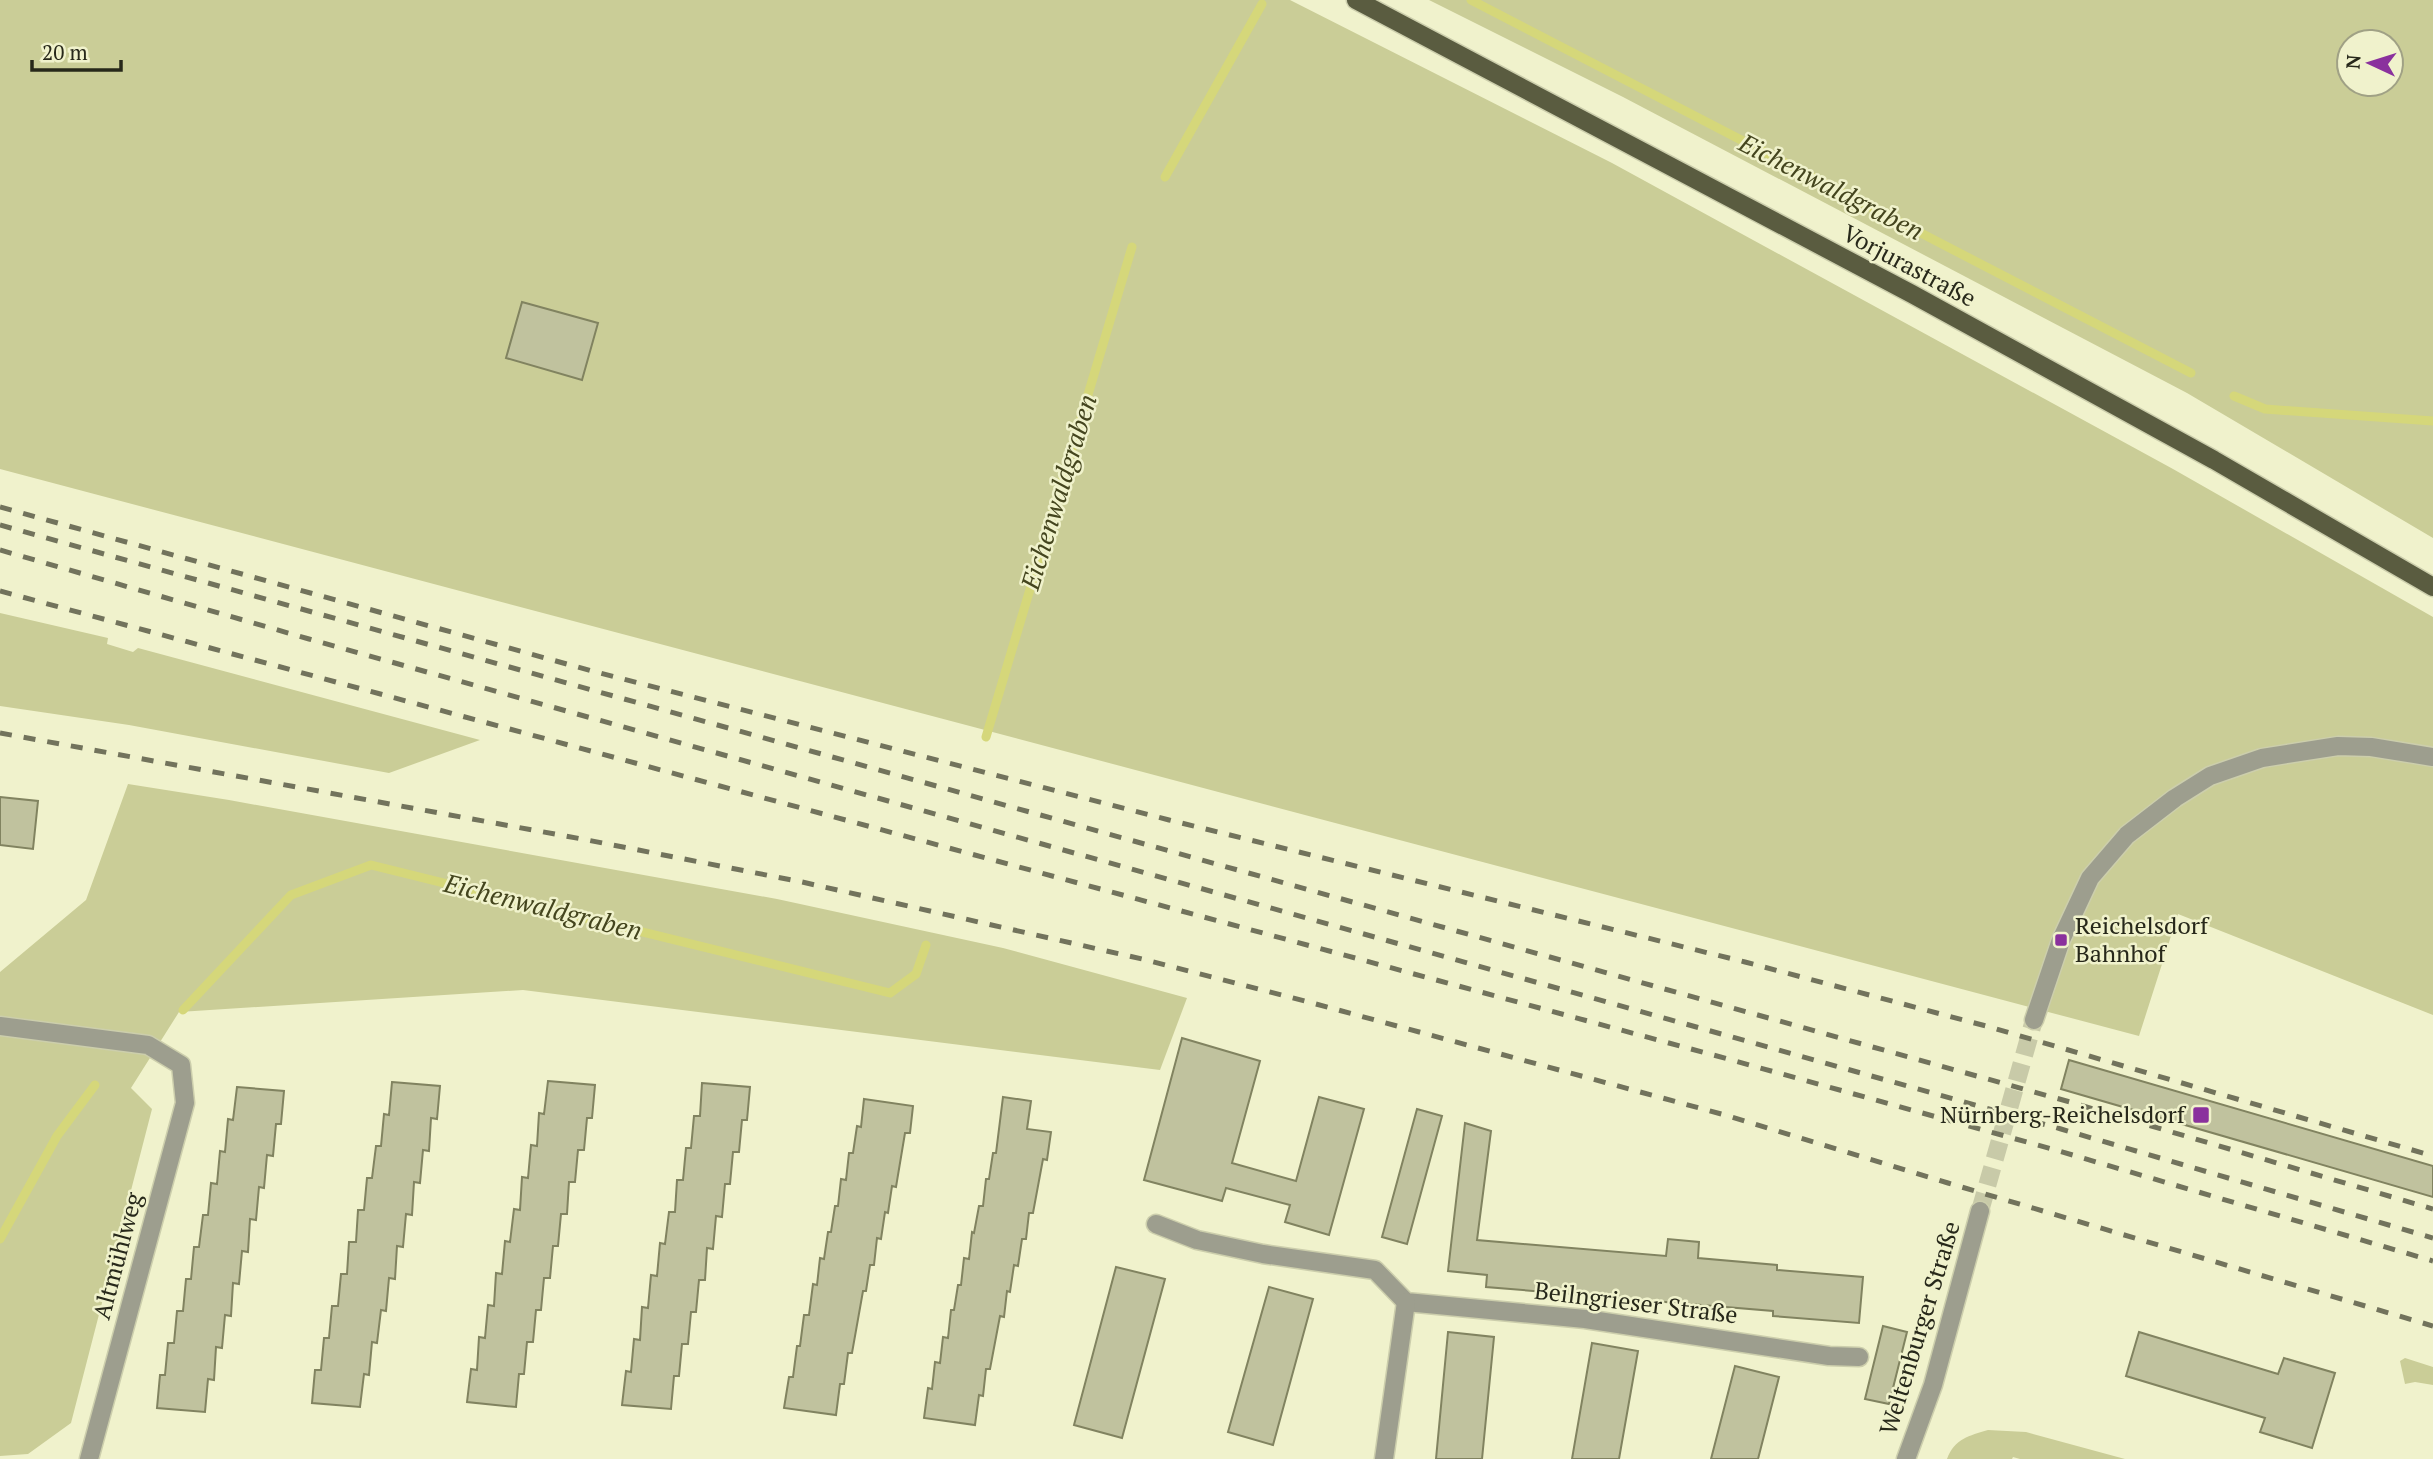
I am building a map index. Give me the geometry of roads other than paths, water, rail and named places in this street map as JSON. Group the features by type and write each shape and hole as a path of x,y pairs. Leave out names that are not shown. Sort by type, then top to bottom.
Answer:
{"main road":[{"name":"Vorjurastraße","path":"1356,0 1922,300 2214,460 2433,587"}],"street":[{"path":"2034,1020 2061,940 2090,878 2127,835 2175,798 2210,776 2262,758 2338,746 2371,747 2433,757"},
{"name":"Altmühlweg","path":"0,1026 148,1045 181,1065 185,1103 89,1459"},
{"name":"Weltenburger Straße","path":"1906,1459 1933,1385 1980,1212"},
{"path":"1156,1224 1196,1240 1263,1254 1375,1270 1406,1302 1384,1459"},
{"name":"Beilngrieser Straße","path":"1406,1302 1585,1319 1829,1356 1859,1357"}],"waterway":[{"name":"Eichenwaldgraben","path":"1471,0 2191,373"},
{"name":"Eichenwaldgraben","path":"1165,177 1262,4"},
{"name":"Eichenwaldgraben","path":"986,737 1132,247"},
{"name":"Eichenwaldgraben","path":"2234,396 2265,409 2433,421"},
{"name":"Eichenwaldgraben","path":"183,1010 291,895 371,865 890,993 916,974 926,945"},
{"name":"Eichenwaldgraben","path":"0,1239 57,1136 95,1085"}],"tunnel":[{"path":"1980,1211 2034,1020"}],"railway":[{"path":"0,507 592,671 1169,820 1745,962 1986,1026 2433,1156"},
{"path":"0,525 2070,1102 2433,1209"},
{"path":"0,550 309,639 2061,1129 2433,1238"},
{"path":"0,591 1728,1059 2059,1151 2433,1261"},
{"path":"0,733 802,882 1142,959 1725,1115 2433,1326"}],"place":[{"name":"Reichelsdorf Bahnhof","path":"2061,940"},
{"name":"Nürnberg-Reichelsdorf","path":"2201,1115"}]}
